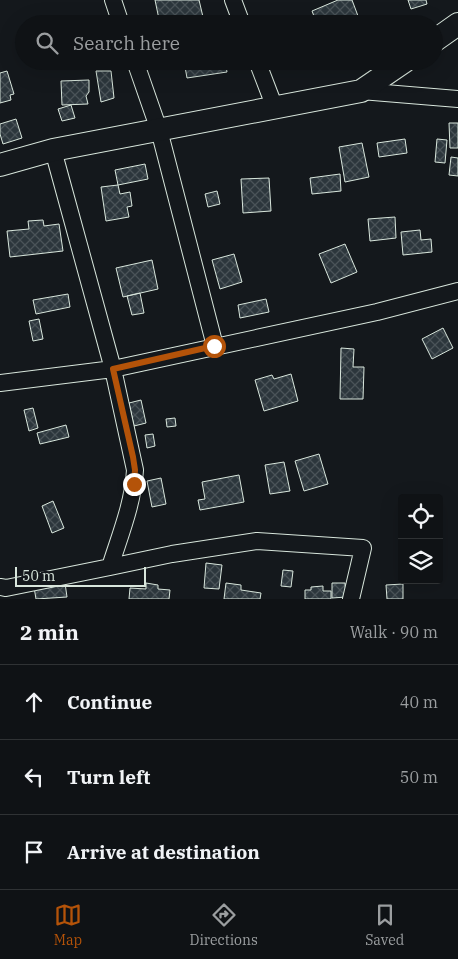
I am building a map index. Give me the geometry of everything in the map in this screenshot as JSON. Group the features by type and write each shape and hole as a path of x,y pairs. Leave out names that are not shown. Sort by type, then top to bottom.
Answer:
{"street":[{"path":"113,0 118,15"},
{"path":"233,0 239,15"},
{"path":"443,35 458,24"},
{"path":"137,70 159,130 214,346"},
{"path":"260,70 275,108"},
{"path":"361,91 391,70"},
{"path":"0,164 53,150 361,91 458,99"},
{"path":"53,150 113,369 135,470 129,509 110,566"},
{"path":"0,383 113,369 377,312 458,291"},
{"path":"5,591 110,566 257,541 363,548 351,599"}],"building":[{"path":"155,0 199,0 203,15 158,15"},
{"path":"338,0 352,0 358,15 314,15 312,11"},
{"path":"408,0 426,0 427,4 411,9"},
{"path":"186,70 227,70 227,72 187,78"},
{"path":"7,71 14,94 10,95 11,100 0,103 0,73"},
{"path":"96,71 111,71 114,98 101,102"},
{"path":"89,80 89,92 86,96 88,104 62,105 61,81"},
{"path":"71,105 75,118 62,121 58,109"},
{"path":"16,119 22,138 3,144 0,124"},
{"path":"449,123 458,123 458,148 450,148"},
{"path":"405,139 407,153 379,157 377,143"},
{"path":"437,139 447,140 445,163 435,162"},
{"path":"362,143 369,177 345,182 339,147"},
{"path":"451,157 458,158 458,176 449,175"},
{"path":"145,164 148,179 118,185 115,170"},
{"path":"340,174 341,191 312,194 310,178"},
{"path":"269,178 271,211 243,213 241,179"},
{"path":"118,185 120,194 130,192 132,206 127,207 129,217 106,221 101,187"},
{"path":"217,191 220,204 208,207 205,194"},
{"path":"395,217 396,238 370,241 368,219"},
{"path":"43,220 44,226 59,224 63,251 10,257 7,231 29,229 28,221"},
{"path":"420,230 421,240 431,239 432,252 403,255 401,232"},
{"path":"345,244 357,272 331,283 319,254"},
{"path":"234,254 242,282 220,289 212,260"},
{"path":"152,260 158,289 123,297 116,268"},
{"path":"140,293 144,313 132,315 127,296"},
{"path":"68,294 70,307 36,314 33,300"},
{"path":"266,299 269,312 240,318 238,305"},
{"path":"39,319 43,339 33,341 29,321"},
{"path":"443,328 453,348 432,359 422,339"},
{"path":"341,348 354,349 353,367 364,367 363,399 340,399"},
{"path":"291,374 298,401 264,411 255,380 272,375 274,379"},
{"path":"141,400 146,423 134,426 129,403"},
{"path":"33,408 38,428 29,431 24,410"},
{"path":"175,418 176,426 167,427 166,419"},
{"path":"66,425 69,437 40,444 37,433"},
{"path":"153,434 155,446 147,448 145,435"},
{"path":"319,454 328,484 304,491 295,461"},
{"path":"284,462 290,491 270,494 265,465"},
{"path":"239,475 244,502 200,510 198,500 205,499 202,482"},
{"path":"161,478 166,504 152,507 147,481"},
{"path":"53,501 64,528 52,533 42,506"},
{"path":"206,563 222,565 219,589 204,588"},
{"path":"283,570 293,571 291,587 281,586"},
{"path":"65,583 67,597 36,599 34,587"},
{"path":"146,583 158,585 158,589 170,590 169,599 129,599 130,588 146,589"},
{"path":"226,583 241,585 241,590 261,593 260,599 224,599"},
{"path":"332,583 345,583 346,597 332,598"},
{"path":"403,584 403,599 387,599 386,585"},
{"path":"323,586 323,591 331,591 331,599 305,599 305,590 311,590 311,587"}],"route":[{"path":"134,484 135,470 133,457 113,369 214,346"}]}
